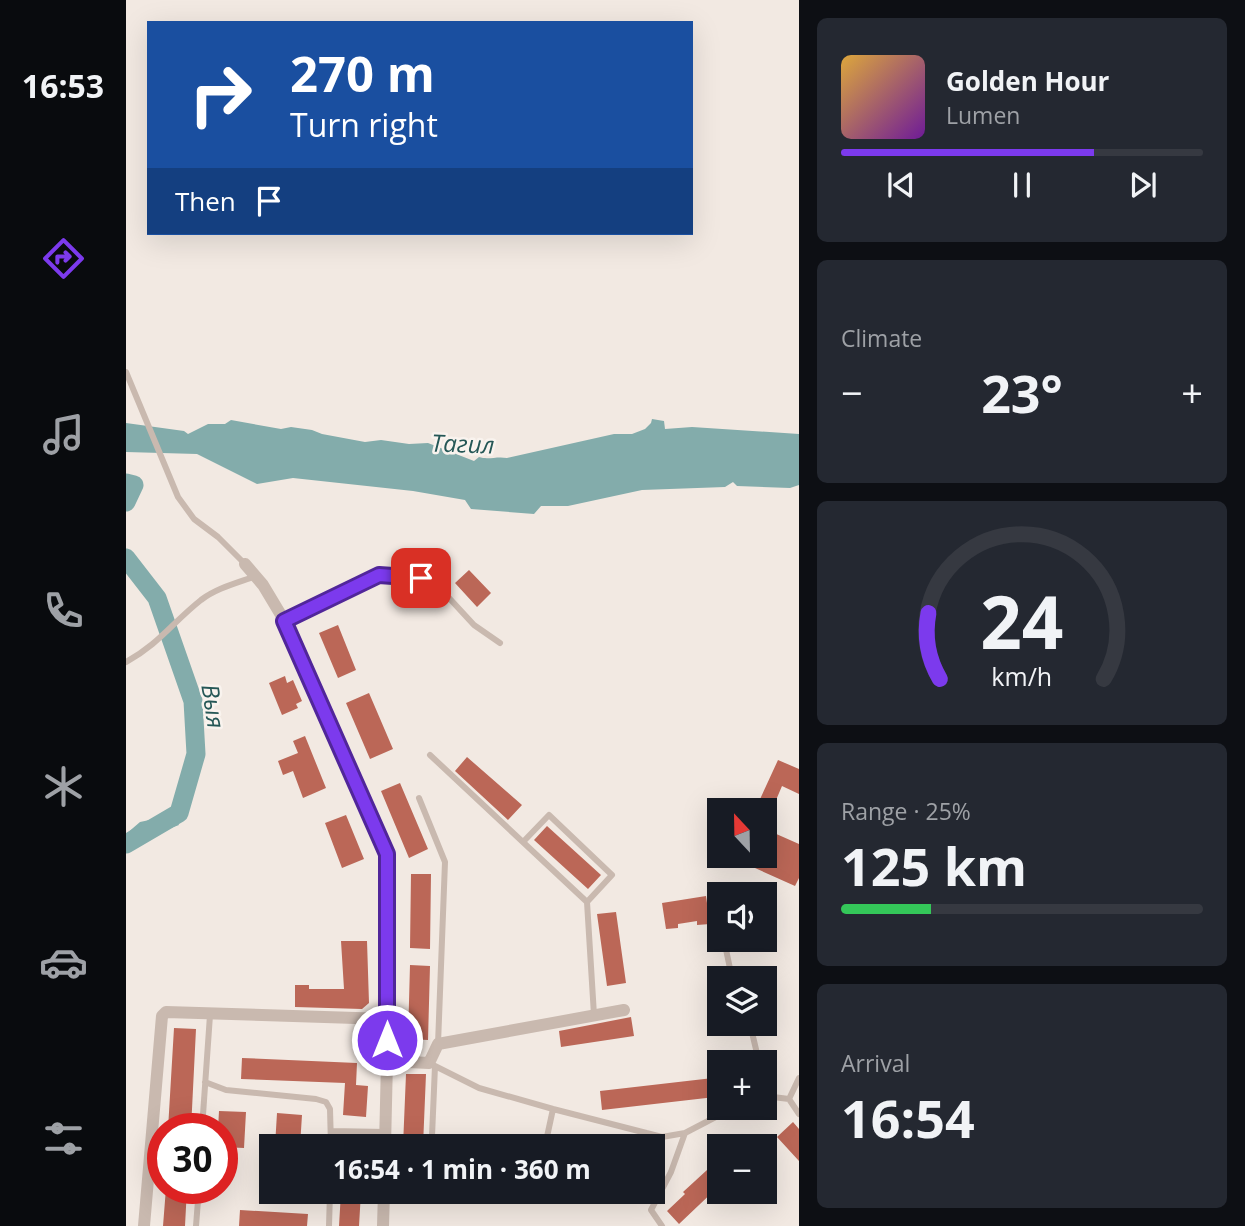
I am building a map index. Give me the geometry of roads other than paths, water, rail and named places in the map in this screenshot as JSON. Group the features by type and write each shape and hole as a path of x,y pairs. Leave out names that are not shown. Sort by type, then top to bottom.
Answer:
{"street":[{"path":"245,564 271,596 284,621 387,854 385,1132"},
{"path":"387,1061 432,1065 438,1044 624,1010"},
{"path":"153,1113 162,1016 166,1012 387,1019"},
{"path":"144,1226 147,1174"},
{"path":"383,1226 384,1204"}],"lane":[{"path":"126,372 178,498 194,519 218,537 245,564"},
{"path":"284,621 379,575 421,578 438,586 474,625 500,643"},
{"path":"126,662 151,648 202,599 256,576"},
{"path":"430,755 587,902 594,1015"},
{"path":"419,798 445,862 438,1044"},
{"path":"523,842 549,815 612,874 587,902"},
{"path":"203,1113 210,1015"},
{"path":"432,1134 432,1065 479,1088 662,1137 685,1133 710,1120"},
{"path":"789,1100 799,1079"},
{"path":"205,1082 226,1090 326,1102 330,1109 331,1131 385,1132"},
{"path":"777,1098 789,1100 799,1114"},
{"path":"548,1134 553,1109"},
{"path":"662,1226 651,1210 671,1172 685,1133"},
{"path":"196,1226 197,1204"},
{"path":"329,1226 330,1204"}],"water":[{"path":"652,419 664,421 665,429 692,427 799,434 799,485 790,488 737,486 733,482 725,487 642,490 568,506 541,506 534,514 471,509 465,500 413,491 293,478 257,484 197,454 126,452 126,423 184,431 188,434 208,424 225,424 231,420 281,429 291,427 312,430 365,442 381,440 409,444 428,443 474,461 479,457 507,458 614,434 632,434 645,429"},
{"path":"173,815 179,825 146,837 126,852 126,834 140,822"}],"waterway":[{"name":"Выя","path":"126,483 134,485 126,502"},
{"name":"Выя","path":"126,558 157,598 193,701 196,754 179,813 126,844"}],"water label":[{"name":"Тагил","path":"463,443"}]}
